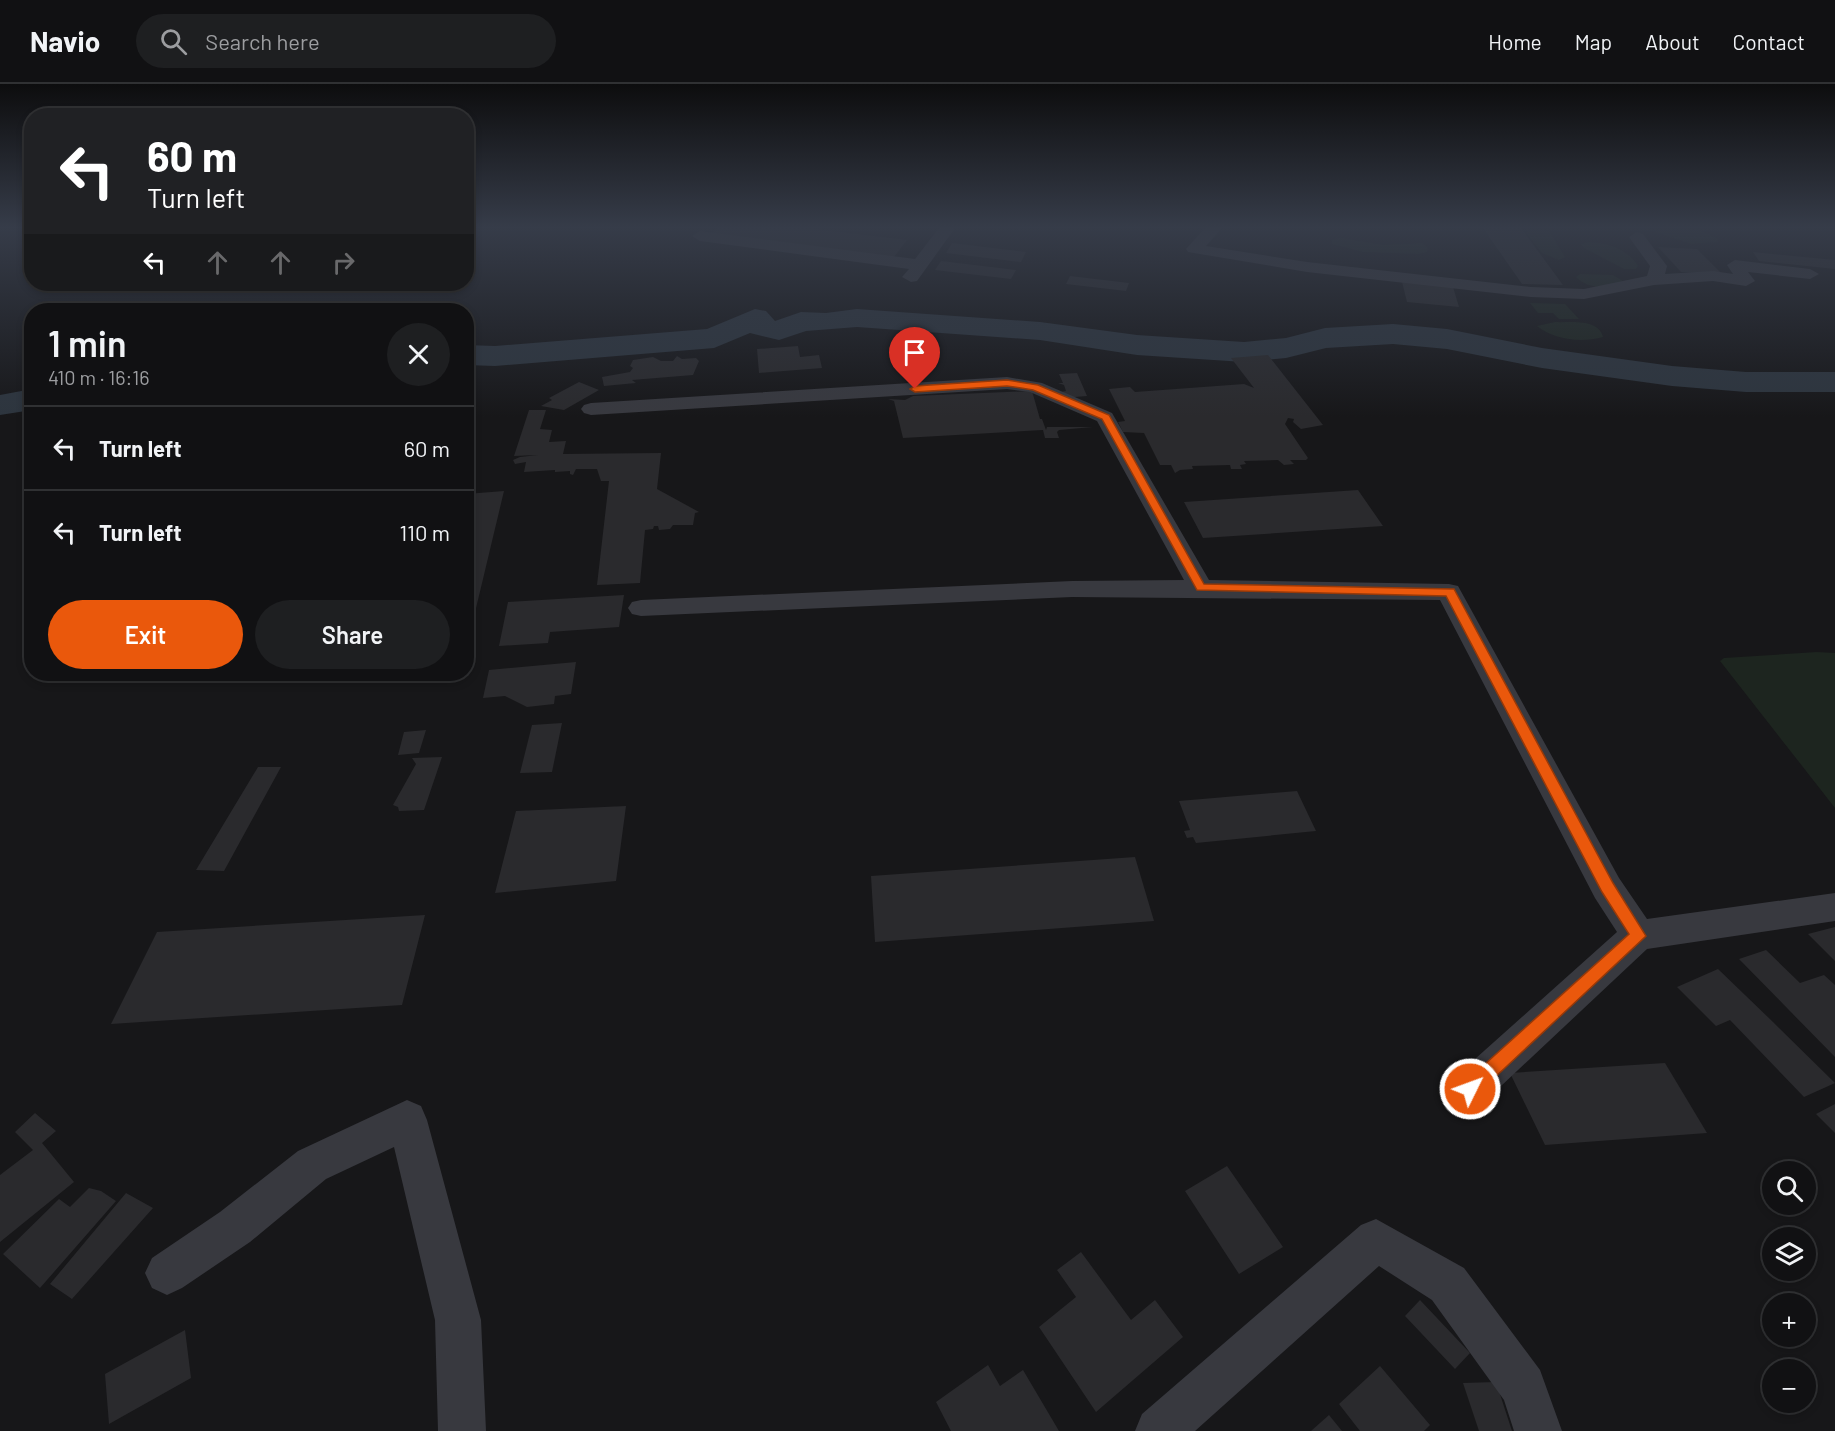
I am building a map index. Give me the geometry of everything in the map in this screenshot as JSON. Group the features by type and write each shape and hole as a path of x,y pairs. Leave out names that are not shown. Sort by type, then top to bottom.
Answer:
{"street":[{"path":"1521,291 1584,294 1600,291"},
{"path":"591,409 1007,383 1035,387 1105,417 1201,588"},
{"path":"641,608 1072,589 1201,588 1449,592 1608,888 1638,936"},
{"path":"1470,1089 1638,936 1835,907"},
{"path":"167,1273 235,1227 312,1165 407,1120 459,1320 462,1431"},
{"path":"1159,1431 1376,1240 1448,1284 1523,1387 1538,1431"}],"shaded area":[{"path":"1530,303 1565,304 1579,319 1559,319 1553,313 1538,313"},
{"path":"1555,322 1590,324 1600,331 1603,337 1586,340 1568,339 1544,331 1537,326"},
{"path":"1817,652 1835,653 1835,808 1720,661 1724,658"}],"building":[{"path":"1404,291 1454,291 1459,307 1407,302"},
{"path":"798,346 800,357 819,355 822,368 759,373 757,349"},
{"path":"1268,355 1323,425 1301,429 1293,422 1294,419 1288,418 1285,424 1308,458 1306,460 1290,460 1294,464 1284,465 1278,460 1244,461 1246,464 1240,465 1242,469 1231,469 1230,465 1192,466 1193,469 1180,470 1175,473 1171,465 1160,465 1144,433 1123,432 1118,422 1125,421 1109,389 1130,387 1135,392 1244,384 1254,388 1231,358"},
{"path":"677,356 682,359 696,358 699,361 693,375 632,380 636,383 604,386 602,377 630,372 633,368 630,366 633,360 653,357 661,361 673,361"},
{"path":"1077,373 1087,396 1063,398 1061,392 1066,391 1064,385 1058,383 1063,383 1059,374"},
{"path":"579,382 599,390 564,410 541,406 552,400 549,398"},
{"path":"1032,391 1040,419 1046,430 1047,427 1093,427 1059,430 1057,432 1059,438 1045,438 1043,430 903,438 894,401 888,399 905,400 913,396"},
{"path":"529,410 546,410 540,429 552,430 549,442 566,441 563,454 661,453 657,489 699,512 695,513 693,525 673,525 670,529 659,530 658,526 654,526 653,529 645,530 640,583 597,585 609,481 601,481 597,469 576,469 573,475 570,471 555,472 555,470 524,472 526,462 515,464 513,460 520,457 538,455 514,456"},
{"path":"1358,490 1383,526 1203,538 1184,502"},
{"path":"504,491 474,617 474,493"},
{"path":"624,595 619,627 550,632 548,643 499,646 508,602"},
{"path":"576,662 571,694 555,696 554,704 527,707 505,696 483,698 489,670"},
{"path":"562,723 552,772 520,773 532,725"},
{"path":"426,730 419,753 398,755 404,732"},
{"path":"442,757 424,810 399,811 398,807 393,805 416,764 412,758"},
{"path":"258,767 281,767 224,871 196,870"},
{"path":"1297,791 1316,831 1196,843 1193,837 1187,838 1184,831 1190,830 1179,801"},
{"path":"626,806 616,881 495,893 516,811"},
{"path":"1135,857 1154,921 875,942 871,876"},
{"path":"425,915 402,1005 111,1024 157,932"},
{"path":"1835,927 1835,961 1808,934"},
{"path":"1766,950 1800,983 1824,975 1835,985 1835,1057 1739,959"},
{"path":"1718,969 1835,1083 1804,1097 1730,1020 1716,1026 1677,987"},
{"path":"1665,1063 1707,1133 1545,1145 1510,1073"},
{"path":"1835,1104 1835,1133 1816,1114"},
{"path":"35,1113 56,1131 42,1143 74,1182 0,1242 0,1175 33,1150 15,1132"},
{"path":"1227,1166 1283,1247 1239,1274 1185,1191"},
{"path":"89,1188 101,1191 116,1201 40,1288 3,1254 59,1199 70,1207"},
{"path":"126,1193 153,1208 72,1299 50,1284"},
{"path":"1081,1252 1131,1320 1155,1300 1183,1337 1096,1412 1039,1327 1076,1297 1057,1270"},
{"path":"1420,1300 1470,1353 1455,1369 1405,1316"},
{"path":"185,1330 191,1378 109,1424 105,1374"},
{"path":"988,1365 1000,1386 1023,1370 1059,1431 951,1431 936,1402"},
{"path":"1380,1366 1430,1425 1424,1431 1360,1431 1339,1404"},
{"path":"1496,1382 1512,1431 1479,1431 1463,1383"},
{"path":"1329,1415 1342,1431 1311,1431"}],"waterway":[{"path":"474,355 495,356 714,338 755,318 762,328 779,331 801,321 826,322 857,318 971,328 1040,331 1137,345 1198,347 1244,352 1286,348 1325,338 1393,334 1447,339 1542,358 1672,376 1746,382 1835,382"},
{"path":"0,405 24,400"}],"route":[{"path":"915,389 1007,383 1035,387 1105,417 1201,588 1449,592 1608,888 1638,936 1470,1089"}]}
